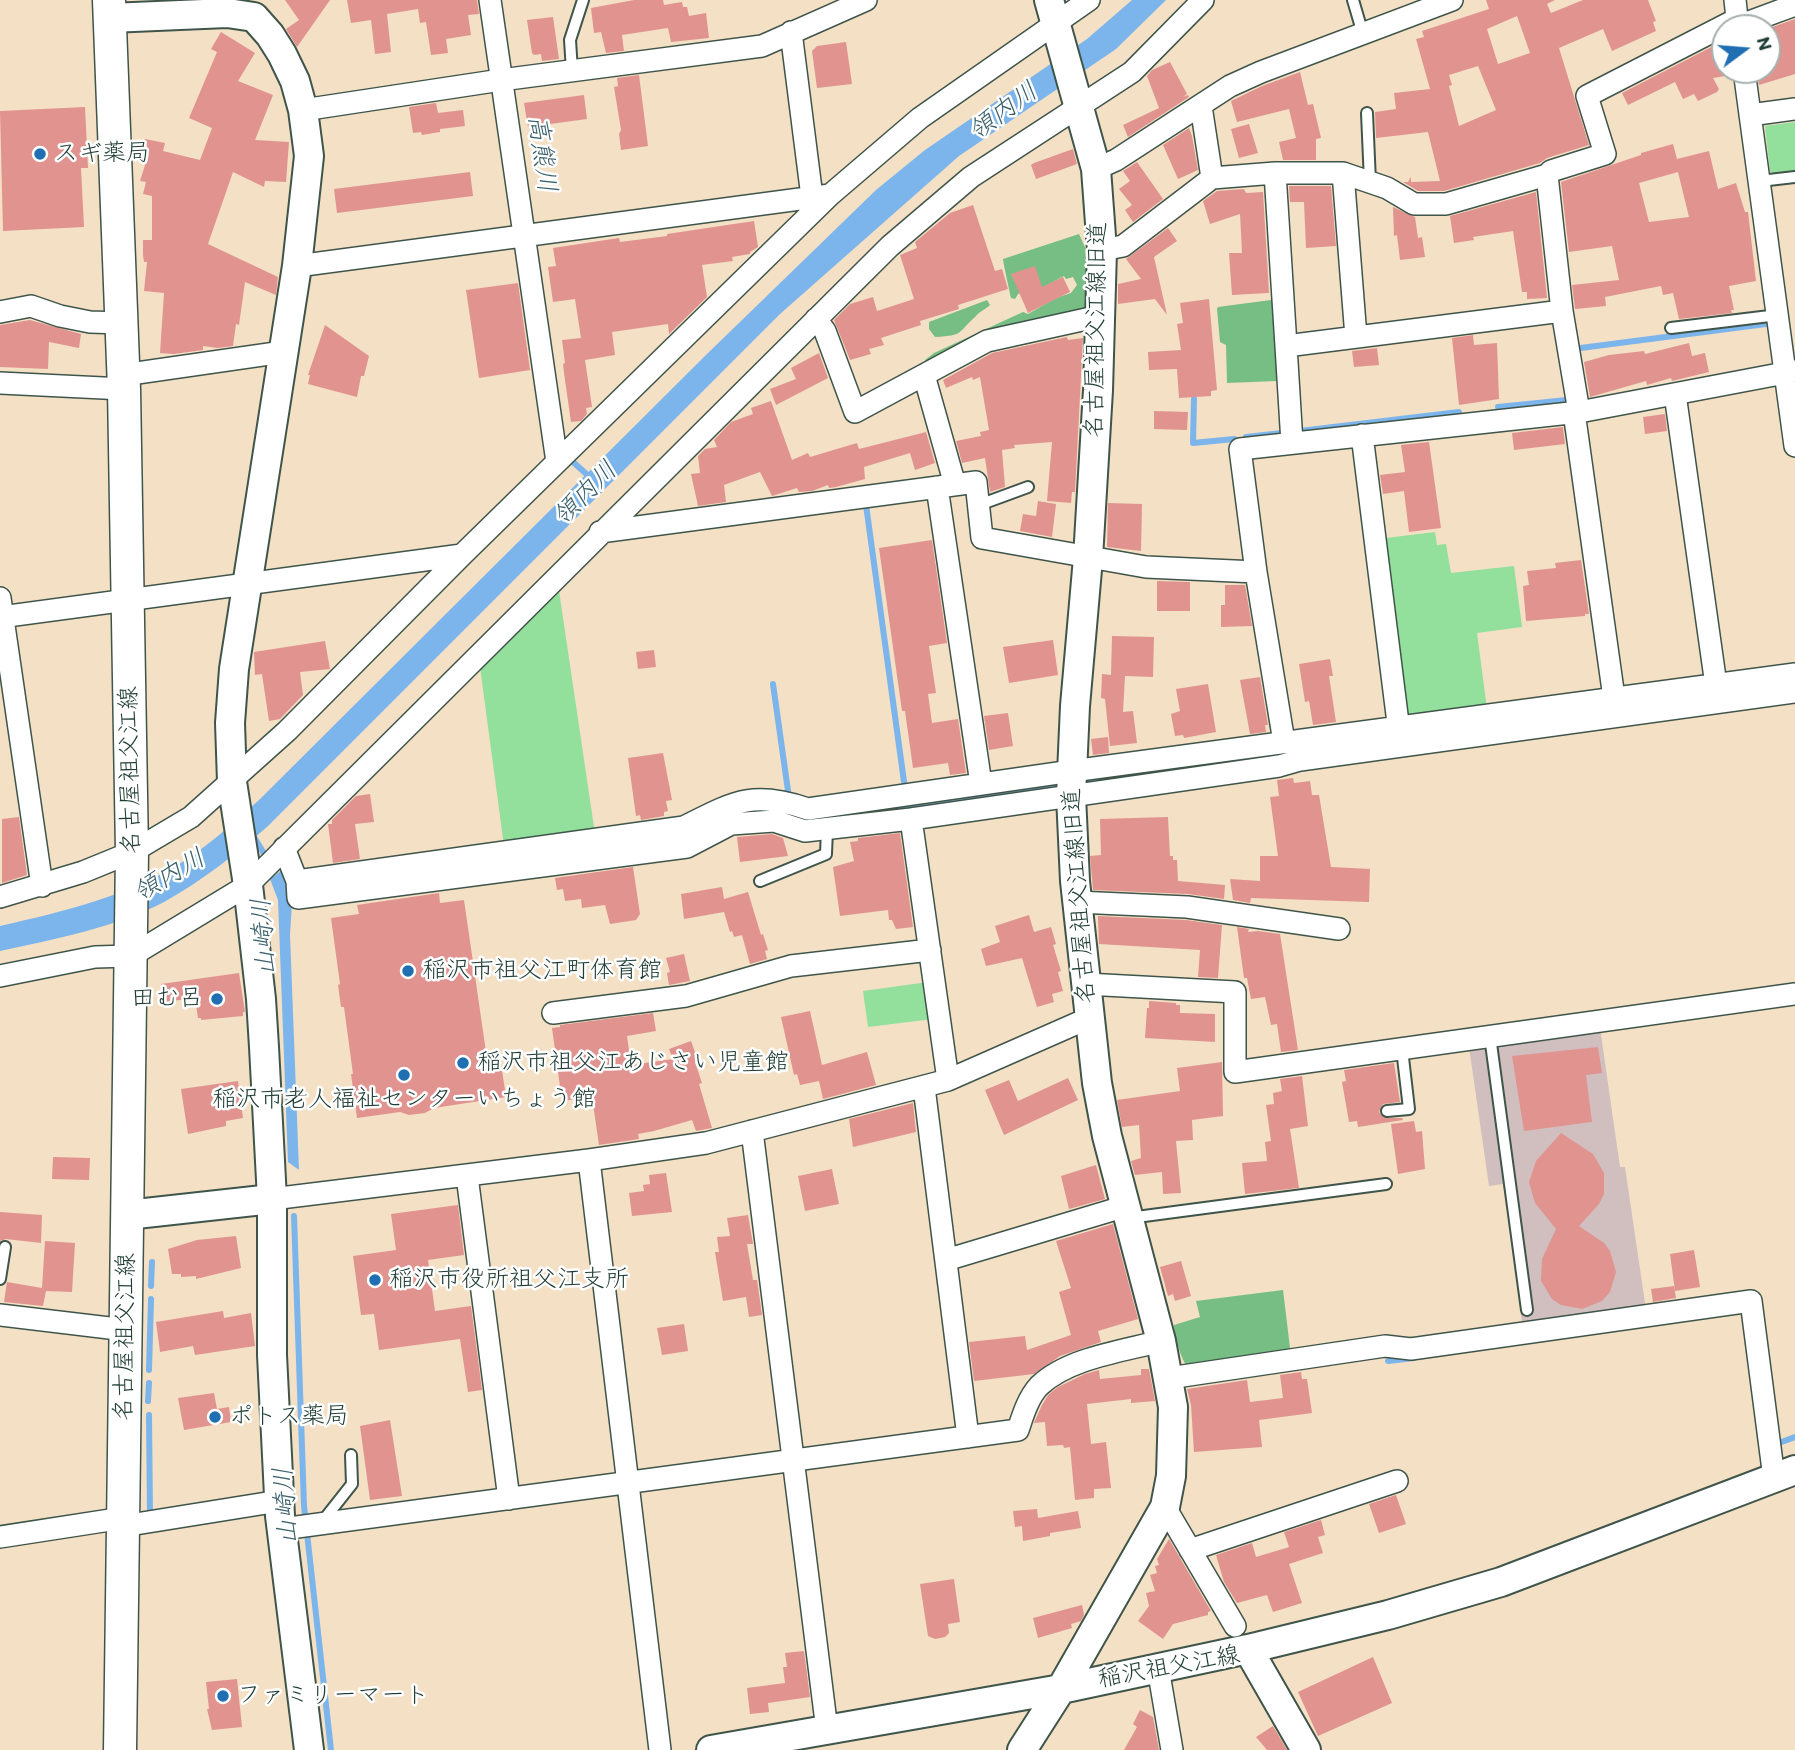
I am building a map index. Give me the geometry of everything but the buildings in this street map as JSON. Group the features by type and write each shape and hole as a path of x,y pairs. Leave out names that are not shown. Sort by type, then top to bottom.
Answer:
{"main road":[{"name":"名古屋祖父江線","path":"110,9 124,382 132,855 120,1750"}],"street":[{"path":"490,0 556,462"},
{"path":"303,110 501,80 762,46 866,0"},
{"path":"0,897 42,886 132,855 233,787 821,196 1054,17 1089,0"},
{"path":"0,976 131,949 247,879 284,848 890,246 971,177 1079,102 1132,72 1203,0"},
{"path":"1096,169 1116,160 1230,86 1451,0"},
{"path":"1755,14 1795,5"},
{"path":"110,9 227,13 249,8 282,54 295,81 303,110 309,156 297,267 234,669 230,723 233,787 261,999 272,1199 272,1355 279,1501 302,1527 309,1750"},
{"name":"名古屋祖父江線旧道","path":"1029,1748 1165,1507 1173,1445 1173,1407 1169,1378 1107,1136 1097,1083 1077,902 1072,784 1075,706 1088,558 1102,250 1096,169 1054,17"},
{"path":"791,32 821,196"},
{"path":"1102,250 1123,246 1212,178 1275,173 1343,173 1387,188 1414,204 1446,204 1547,175 1551,171 1605,154 1587,96 1711,32"},
{"path":"1746,84 1777,314 1790,372 1795,446"},
{"path":"1201,106 1212,178"},
{"path":"1751,115 1795,108"},
{"path":"1275,173 1292,443"},
{"path":"1343,173 1356,337"},
{"path":"1547,175 1562,311 1616,707"},
{"path":"297,267 821,196"},
{"path":"0,312 31,306 90,323 121,323"},
{"path":"1286,346 1562,311"},
{"path":"816,319 825,331 855,412 987,341 1100,316"},
{"path":"0,383 124,382 283,352"},
{"path":"1284,742 1256,572 1240,449 1577,412 1790,372"},
{"path":"924,375 946,486 981,784"},
{"path":"1675,394 1716,685"},
{"path":"1362,435 1400,737"},
{"path":"600,533 976,482 982,538 1146,567 1256,572"},
{"path":"42,886 1,611 129,601 247,582 462,555"},
{"path":"1616,707 1716,685 1795,674"},
{"path":"297,881 684,827 738,802 764,799 808,809 981,784 1072,784 1616,707 1795,692"},
{"path":"284,848 297,881 298,898 687,847 731,824 774,821 804,831 911,818 1284,742 1400,737"},
{"path":"911,818 948,1080"},
{"path":"1077,902 1187,906 1339,929"},
{"path":"553,1013 686,996 791,967 930,950"},
{"path":"1086,984 1234,992 1235,1072 1795,994"},
{"path":"127,1215 467,1176 706,1143 948,1080 1089,1017"},
{"path":"924,1087 968,1437"},
{"path":"752,1131 827,1730"},
{"path":"589,1160 660,1750"},
{"path":"467,1176 509,1499"},
{"path":"946,1260 1128,1212"},
{"path":"1165,1507 1242,1638 1388,1615 1501,1581 1785,1474 1751,1301 1411,1349 1385,1346 1169,1378"},
{"path":"0,1315 126,1330"},
{"path":"302,1527 1018,1430 1027,1403 1038,1387 1056,1373 1077,1363 1161,1340"},
{"path":"1190,1550 1397,1481"},
{"path":"0,1537 279,1501"},
{"name":"稲沢祖父江線","path":"711,1750 1061,1689 1158,1668 1242,1638 1306,1750"},
{"path":"1158,1668 1172,1750"}],"lane":[{"path":"572,71 570,40 583,0"},
{"path":"1353,0 1363,34"},
{"path":"1367,113 1370,182"},
{"path":"1759,181 1795,177"},
{"path":"1671,328 1777,314"},
{"path":"979,505 1028,487"},
{"path":"760,881 827,854 827,829"},
{"path":"1490,1037 1527,1310"},
{"path":"1387,1111 1409,1109 1402,1049"},
{"path":"1128,1212 1386,1184"},
{"path":"0,1279 5,1247"},
{"path":"302,1527 352,1484 351,1455"}],"shaded area":[{"path":"1600,1028 1620,1167 1625,1167 1646,1310 1523,1329 1503,1184 1489,1186 1469,1047"}],"green space":[{"path":"1795,122 1795,173 1776,176 1770,171 1765,126"},
{"path":"1079,234 1088,254 1090,310 926,365 925,360 934,353 1071,293 1077,285 1073,277 1066,279 1064,276 1040,289 1036,287 1018,294 1015,299 1011,298 1003,259"},
{"path":"987,300 990,305 956,334 935,337 929,329 929,322"},
{"path":"1274,301 1281,377 1277,381 1227,383 1226,345 1220,342 1218,307"},
{"path":"1435,532 1437,545 1446,544 1451,573 1514,566 1522,627 1477,633 1487,709 1403,721 1378,539"},
{"path":"558,584 595,834 504,846 480,667"},
{"path":"928,982 933,1019 868,1027 863,991"},
{"path":"1283,1290 1291,1356 1190,1370 1187,1367 1179,1349 1174,1325 1200,1317 1196,1301"}],"water":[{"name":"領内川","path":"1132,0 1166,0 1116,49 959,156 780,314 268,826 192,885 145,911 84,932 0,951 0,926 120,893 187,859 224,831 258,801 708,353 876,190 925,150 1087,39"},
{"path":"282,870 293,886 290,935 299,1170 288,1162 278,900 270,879"}],"waterway":[{"path":"1573,349 1766,324"},
{"path":"1498,407 1569,400 1569,397"},
{"path":"1194,399 1193,443 1234,439"},
{"path":"1300,431 1459,412"},
{"path":"1246,437 1282,433"},
{"name":"高熊川","path":"573,462 592,479"},
{"path":"866,505 905,789"},
{"path":"773,684 789,798"},
{"path":"1085,782 1283,755"},
{"path":"903,807 1058,786"},
{"path":"826,817 893,808"},
{"path":"750,811 780,812 807,819 815,818"},
{"name":"山崎川","path":"251,832 266,857"},
{"name":"山崎川","path":"294,1216 304,1506 331,1750"},
{"path":"151,1286 152,1262"},
{"path":"149,1370 151,1299"},
{"path":"1388,1361 1414,1358"},
{"path":"148,1401 149,1383"},
{"path":"149,1415 150,1516 152,1515"},
{"path":"1776,1444 1795,1437"}],"place":[{"name":"スギ薬局","path":"40,154"},
{"name":"稲沢市祖父江町体育館","path":"408,971"},
{"name":"田む呂","path":"217,999"},
{"name":"稲沢市祖父江あじさい児童館","path":"463,1063"},
{"name":"稲沢市老人福祉センターいちょう館","path":"404,1075"},
{"name":"稲沢市役所祖父江支所","path":"375,1280"},
{"name":"ポトス薬局","path":"215,1417"},
{"name":"ファミリーマート","path":"223,1696"}]}
